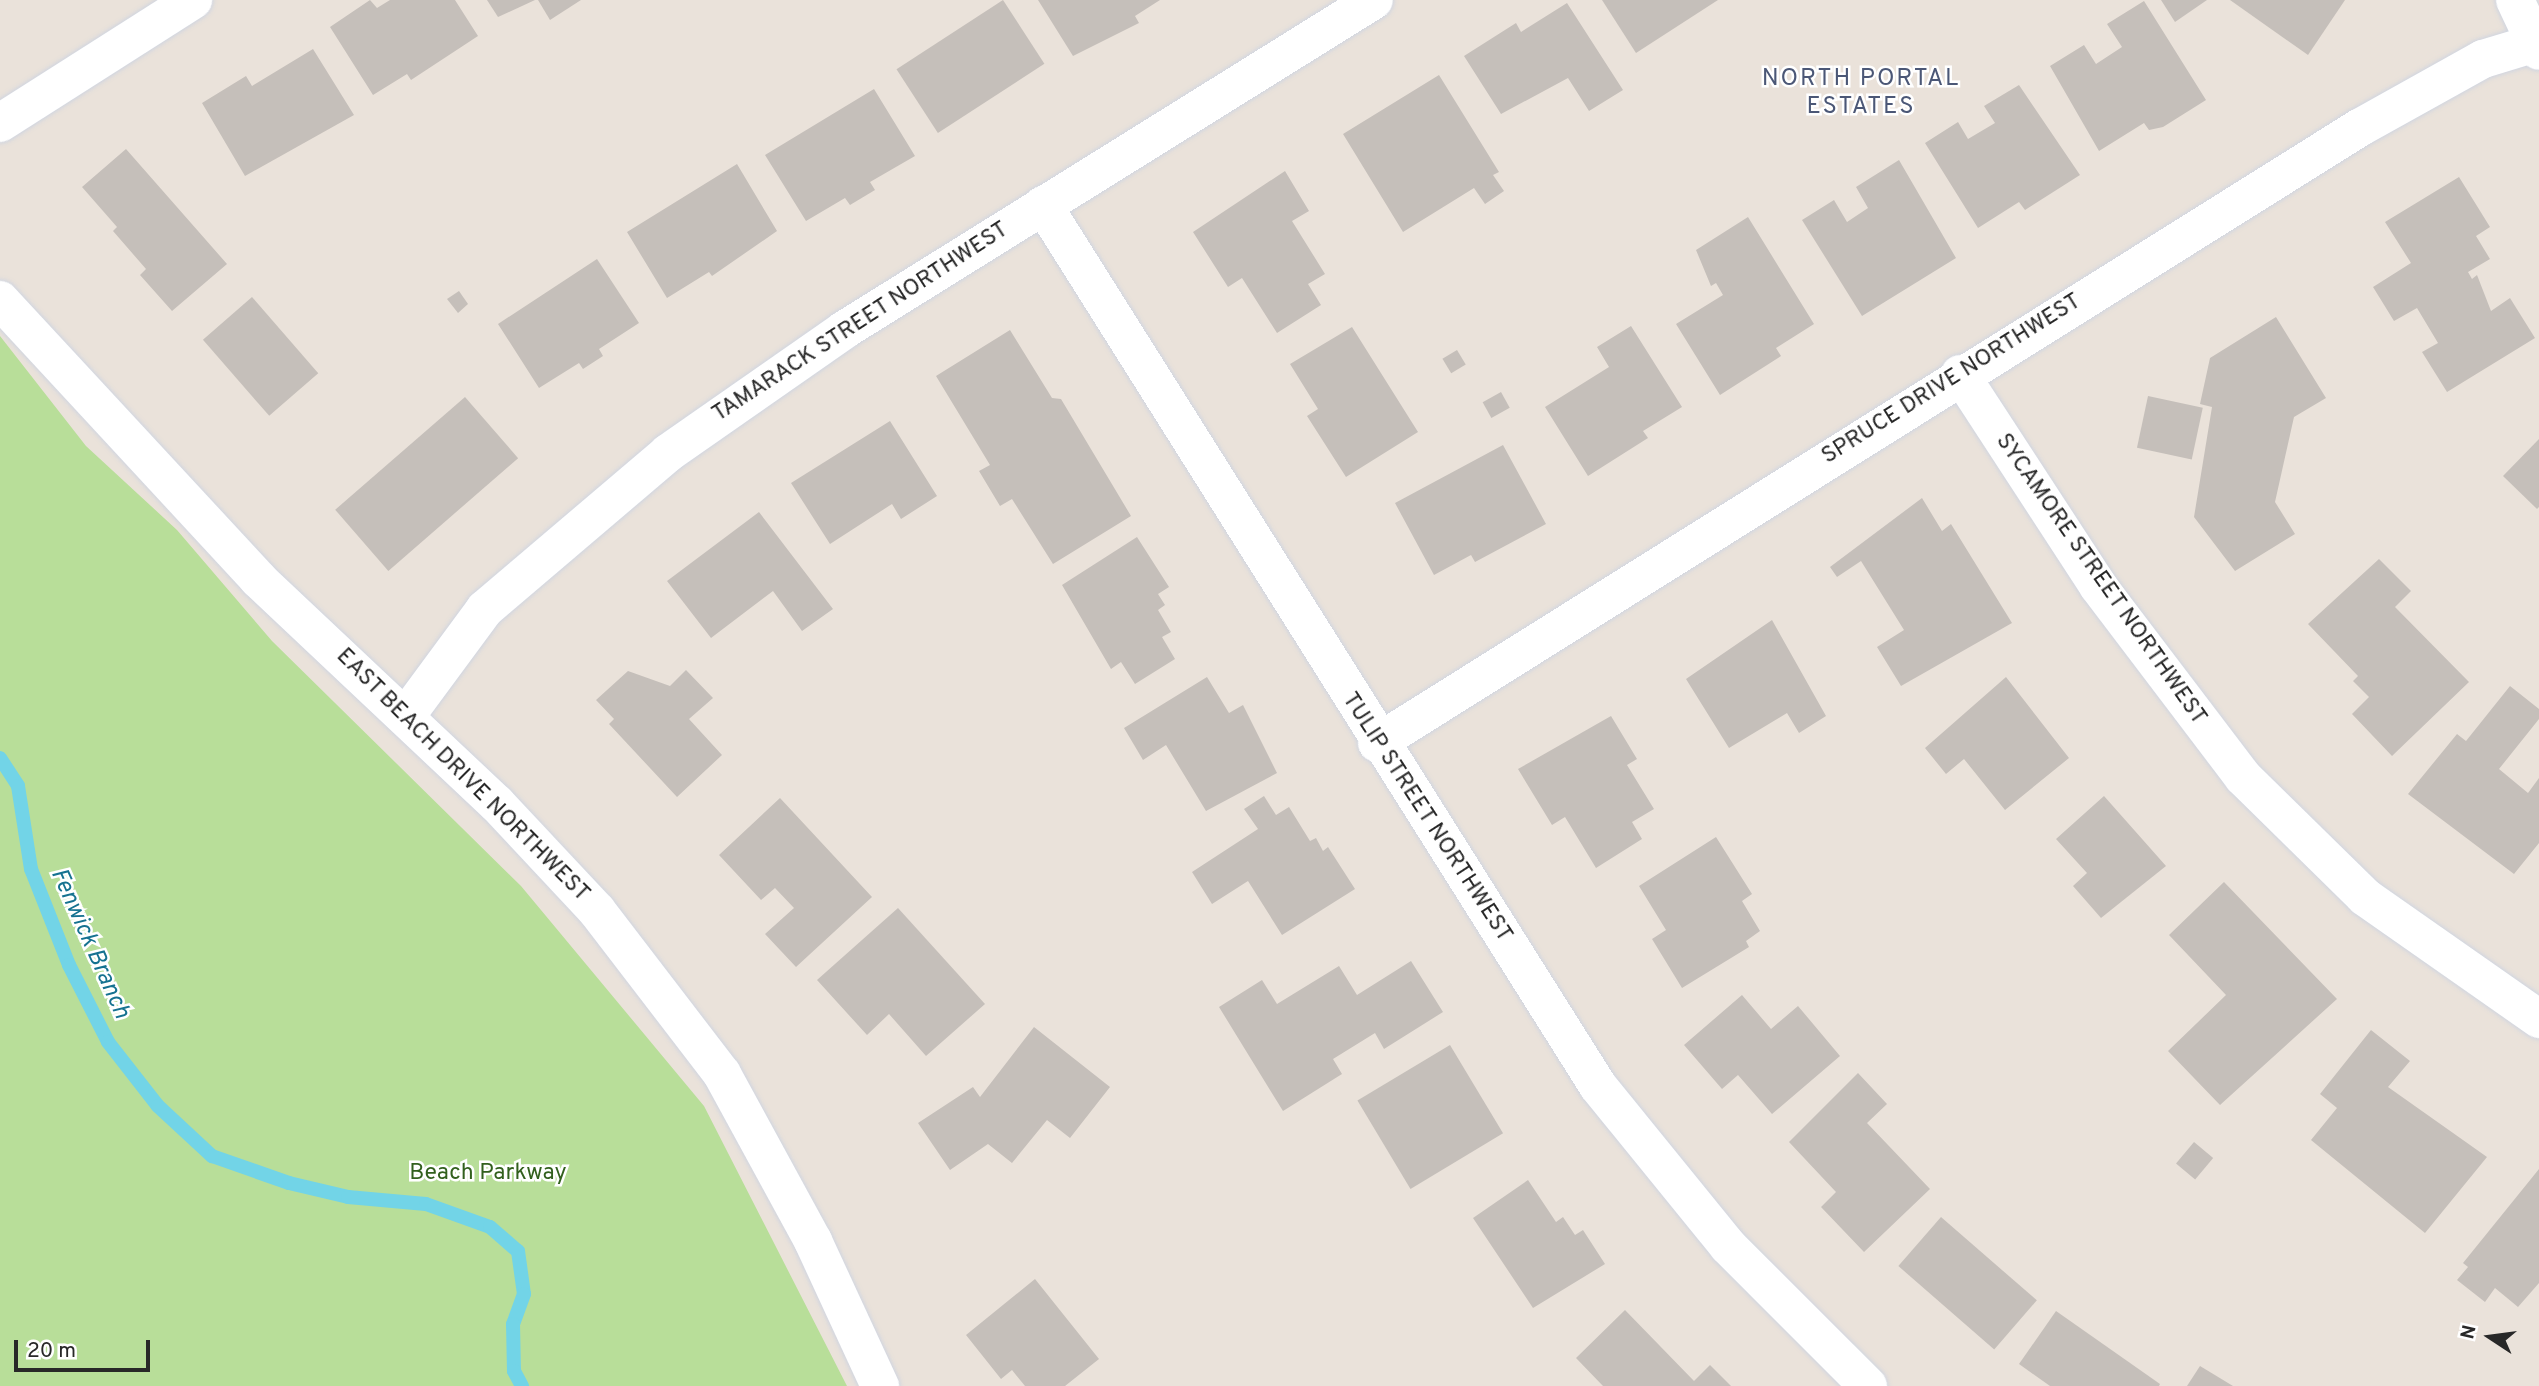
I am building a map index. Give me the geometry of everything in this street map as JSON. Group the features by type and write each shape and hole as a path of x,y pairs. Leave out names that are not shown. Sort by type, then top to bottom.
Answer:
{"street":[{"path":"0,123 193,0"},
{"name":"TAMARACK STREET NORTHWEST","path":"406,716 485,610 668,453 844,330 1374,0"},
{"path":"2515,0 2538,45"},
{"name":"SPRUCE DRIVE NORTHWEST","path":"1377,743 1960,374 2359,128 2483,59 2538,45"},
{"name":"TULIP STREET NORTHWEST","path":"1042,205 1377,743 1639,1140 1774,1297 1868,1386"},
{"name":"EAST BEACH DRIVE NORTHWEST","path":"0,300 258,579 406,716 597,911 722,1074 813,1241 880,1386"},
{"name":"SYCAMORE STREET NORTHWEST","path":"1960,374 2098,586 2244,777 2365,897 2539,1018"}],"green space":[{"name":"Beach Parkway","path":"0,336 86,446 177,530 272,641 521,886 704,1106 847,1386 0,1386"}],"building":[{"path":"370,0 377,8 390,0 455,0 478,36 411,80 407,74 373,95 330,27"},
{"path":"487,0 535,0 498,17"},
{"path":"538,0 581,0 550,20"},
{"path":"1003,0 1044,64 938,133 896,69"},
{"path":"1038,0 1160,0 1135,16 1139,23 1073,56"},
{"path":"1602,0 1718,0 1636,53"},
{"path":"2161,0 2207,0 2175,22"},
{"path":"2230,0 2345,0 2308,55"},
{"path":"2144,1 2206,100 2163,127 2149,130 2144,123 2099,151 2050,66 2084,45 2096,64 2122,47 2107,24"},
{"path":"1567,3 1623,90 1589,111 1568,78 1501,114 1464,56 1516,23 1521,32"},
{"path":"313,49 354,115 245,176 202,103 246,76 252,86"},
{"path":"1439,75 1499,172 1493,175 1504,191 1485,204 1474,188 1403,232 1343,134"},
{"path":"2019,85 2080,175 2025,210 2019,202 1978,228 1925,143 1958,122 1968,139 1995,123 1984,106"},
{"path":"874,89 915,156 870,182 875,190 850,205 845,198 806,221 765,155"},
{"path":"126,149 227,264 172,311 140,275 146,269 113,231 117,227 82,187"},
{"path":"1899,160 1956,258 1862,316 1802,220 1834,200 1847,222 1868,208 1856,187"},
{"path":"737,164 777,231 712,276 709,272 667,298 627,232"},
{"path":"1285,171 1309,211 1292,221 1325,274 1308,284 1321,305 1277,333 1242,278 1228,287 1193,232"},
{"path":"2459,177 2490,227 2476,236 2490,259 2468,272 2472,279 2477,275 2491,311 2510,298 2535,338 2447,392 2422,352 2438,343 2417,308 2394,321 2373,287 2411,263 2385,222"},
{"path":"1748,217 1814,324 1776,348 1781,356 1720,395 1676,324 1723,295 1716,283 1711,286 1696,250"},
{"path":"597,259 639,323 599,349 603,356 583,369 579,363 539,388 498,324"},
{"path":"459,291 468,304 458,313 447,299"},
{"path":"252,297 318,373 269,416 203,340"},
{"path":"2276,317 2326,398 2294,417 2275,502 2295,534 2235,571 2194,517 2212,407 2200,404 2210,358"},
{"path":"1631,326 1682,407 1643,431 1648,438 1588,476 1545,407 1609,367 1597,347"},
{"path":"1352,327 1418,432 1346,477 1307,416 1318,409 1290,364"},
{"path":"1010,330 1052,398 1061,399 1131,516 1053,564 1012,499 1000,506 979,471 990,465 936,376"},
{"path":"1457,350 1466,365 1451,373 1442,359"},
{"path":"1501,392 1510,408 1491,418 1483,402"},
{"path":"2148,396 2203,408 2192,459 2137,448"},
{"path":"465,397 518,458 388,571 335,510"},
{"path":"890,421 937,496 901,519 892,504 830,544 791,483"},
{"path":"2539,439 2539,507 2537,509 2503,476"},
{"path":"1503,445 1546,524 1475,562 1471,555 1434,575 1395,503"},
{"path":"1922,498 1942,531 1951,524 2012,623 1901,686 1877,647 1904,630 1861,561 1837,577 1830,567"},
{"path":"759,512 833,609 802,631 773,591 711,638 667,581"},
{"path":"1137,537 1169,587 1158,594 1165,605 1158,610 1171,632 1162,637 1175,659 1135,684 1121,662 1111,669 1062,585"},
{"path":"2379,559 2411,591 2395,607 2469,682 2392,756 2352,714 2369,697 2353,681 2358,676 2308,624"},
{"path":"1772,620 1826,716 1799,733 1787,713 1729,748 1686,679"},
{"path":"686,670 713,698 689,719 722,755 677,797 609,724 614,719 596,700 628,671 670,686"},
{"path":"1207,677 1229,713 1243,705 1277,773 1206,811 1166,745 1143,760 1124,728"},
{"path":"2006,677 2069,758 2005,810 1964,759 1946,774 1925,748"},
{"path":"2510,686 2539,709 2539,719 2499,769 2528,793 2539,778 2539,843 2514,874 2408,794 2457,734 2466,741"},
{"path":"1611,716 1637,759 1627,765 1654,809 1632,822 1642,839 1596,868 1565,817 1552,825 1518,769"},
{"path":"1264,796 1276,815 1289,807 1310,841 1316,838 1323,851 1328,847 1355,889 1282,935 1248,881 1212,904 1192,872 1258,829 1244,809"},
{"path":"2104,796 2166,866 2101,918 2073,886 2087,873 2056,839"},
{"path":"780,798 872,897 796,967 765,934 794,908 775,888 761,900 719,855"},
{"path":"1716,837 1752,894 1742,901 1760,931 1746,941 1749,947 1682,988 1652,939 1666,930 1639,886"},
{"path":"2224,882 2337,999 2220,1105 2168,1051 2226,995 2169,935"},
{"path":"898,908 985,1004 926,1056 889,1014 867,1035 817,980"},
{"path":"1411,961 1443,1012 1384,1049 1375,1033 1333,1059 1342,1074 1283,1111 1219,1007 1262,980 1277,1004 1339,966 1357,995"},
{"path":"1742,995 1771,1029 1798,1006 1840,1056 1772,1114 1738,1075 1722,1089 1684,1045"},
{"path":"1034,1027 1110,1087 1070,1138 1047,1120 1012,1163 988,1144 950,1170 918,1123 973,1087 980,1097"},
{"path":"2371,1030 2410,1061 2388,1087 2487,1157 2425,1233 2311,1140 2337,1108 2320,1094"},
{"path":"1450,1045 1503,1133 1410,1189 1357,1101"},
{"path":"1858,1073 1887,1104 1867,1123 1930,1189 1864,1252 1821,1207 1836,1192 1789,1142"},
{"path":"2194,1142 2213,1158 2195,1180 2176,1163"},
{"path":"2539,1169 2539,1283 2518,1307 2495,1288 2485,1302 2457,1280 2468,1267 2463,1263"},
{"path":"1528,1180 1556,1222 1563,1217 1575,1235 1583,1230 1605,1264 1533,1308 1473,1218"},
{"path":"1941,1217 2037,1300 1994,1349 1898,1266"},
{"path":"1035,1279 1099,1359 1065,1386 1025,1386 1012,1370 1001,1379 966,1335"},
{"path":"1625,1310 1694,1381 1710,1365 1731,1386 1603,1386 1576,1358"},
{"path":"2056,1311 2160,1384 2159,1386 2050,1386 2019,1364"},
{"path":"2200,1366 2233,1386 2187,1386"}],"waterway":[{"name":"Fenwick Branch","path":"0,758 18,786 31,869 69,965 108,1042 158,1106 212,1156 289,1183 348,1197 426,1204 490,1227 518,1251 524,1294 513,1324 514,1371 522,1386"}],"district":[{"name":"NORTH PORTAL ESTATES","path":"1861,94"}]}
